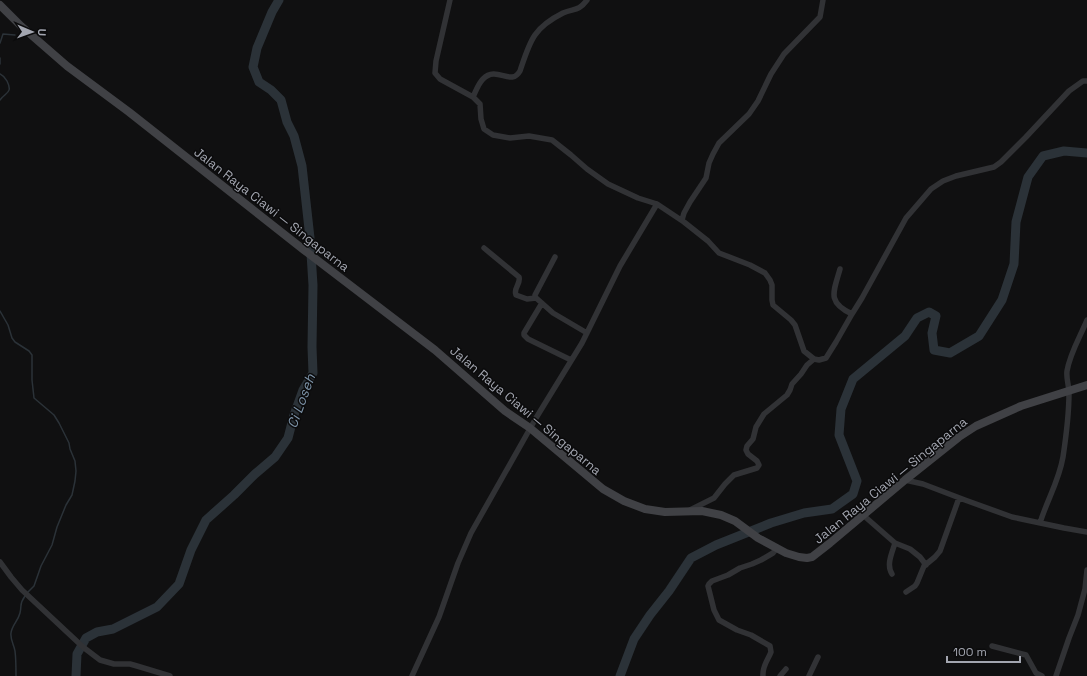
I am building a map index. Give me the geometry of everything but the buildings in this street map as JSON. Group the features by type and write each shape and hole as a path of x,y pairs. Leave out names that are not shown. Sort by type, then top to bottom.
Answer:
{"main road":[{"name":"Jalan Raya Ciawi — Singaparna","path":"0,5 21,26 67,66 158,134 304,250 435,350 505,411 530,428 603,489 624,501 645,509 665,512 702,511 720,515 735,522 758,538 777,548 799,557 812,557 905,480 959,437 976,426 1021,406 1087,384"}],"street":[{"path":"450,0 436,61 435,73 440,79 474,97 480,104 481,119 484,129 493,135 510,138 529,136 552,140 587,170 608,184 638,198 657,204 682,220 708,241 719,253 750,265 765,274 772,285 773,305 792,320 804,351 814,359 819,360 826,358 862,298 906,218 931,189 943,181 956,176 994,167 1011,152 1069,90 1083,81 1087,81"},
{"path":"474,97 482,80 490,75 495,74 511,77 518,74 530,43 540,27 563,13 579,8 587,0"},
{"path":"682,220 690,202 706,178 709,163 719,143 749,114 758,101 771,74 784,54 820,17 823,0"},
{"path":"412,676 439,616 458,563 471,533 530,428 587,333 620,266 657,204"},
{"path":"484,248 519,277 519,282 515,290 516,295 527,299 536,298 553,313 587,333"},
{"path":"536,298 535,295 555,257"},
{"path":"840,269 835,289 835,302 840,307 852,314"},
{"path":"542,303 524,335 528,339 571,360"},
{"path":"1040,523 1059,474 1064,447 1069,391 1067,374 1071,356 1087,320"},
{"path":"681,512 695,508 714,498 724,484 734,475 757,468 757,460 748,454 746,450 749,442 753,439 756,427 764,414 787,395 792,384 814,359"},
{"path":"905,480 923,484 1012,517 1087,532"},
{"path":"906,592 917,583 923,569 940,551 959,498"},
{"path":"863,515 895,543 910,549 920,556 926,565"},
{"path":"892,574 890,569 890,560 895,543"},
{"path":"763,676 767,658 771,652 770,646 756,637 737,630 719,620 714,610 708,586 712,581 769,556 777,548"},
{"path":"0,562 28,596 83,647 100,660 109,663 130,664 170,676"},
{"path":"1056,676 1080,608 1085,589 1087,570"},
{"path":"992,646 1026,655 1036,673 1040,676"},
{"path":"809,676 818,657"},
{"path":"780,676 786,669"}],"waterway":[{"name":"Ci Loseh","path":"76,676 77,654 86,638 97,632 113,629 157,607 179,584 191,550 206,520 275,457 288,438 303,390 313,373 313,285 310,238 302,166 294,136 287,122 281,100 271,90 259,82 253,67 257,48 272,12 279,0"},
{"path":"0,43 3,34 15,35"},
{"path":"0,58 0,64"},
{"path":"0,74 6,78 9,85 8,92 0,100"},
{"path":"620,676 634,639 691,558 716,545 771,523 804,513 832,509 853,494 857,481 839,435 841,409 853,379 905,336 917,318 929,312 936,316 932,333 934,350 950,353 979,336 1002,300 1014,264 1016,222 1028,177 1043,156 1064,151 1087,153"},
{"path":"0,311 8,325 12,338 32,355 34,398 54,415 59,423 69,443 75,461 76,471 72,495 57,527 52,545 41,566 34,586 27,593"},
{"path":"16,676 15,651 11,633 19,616 21,603 25,596"}]}
